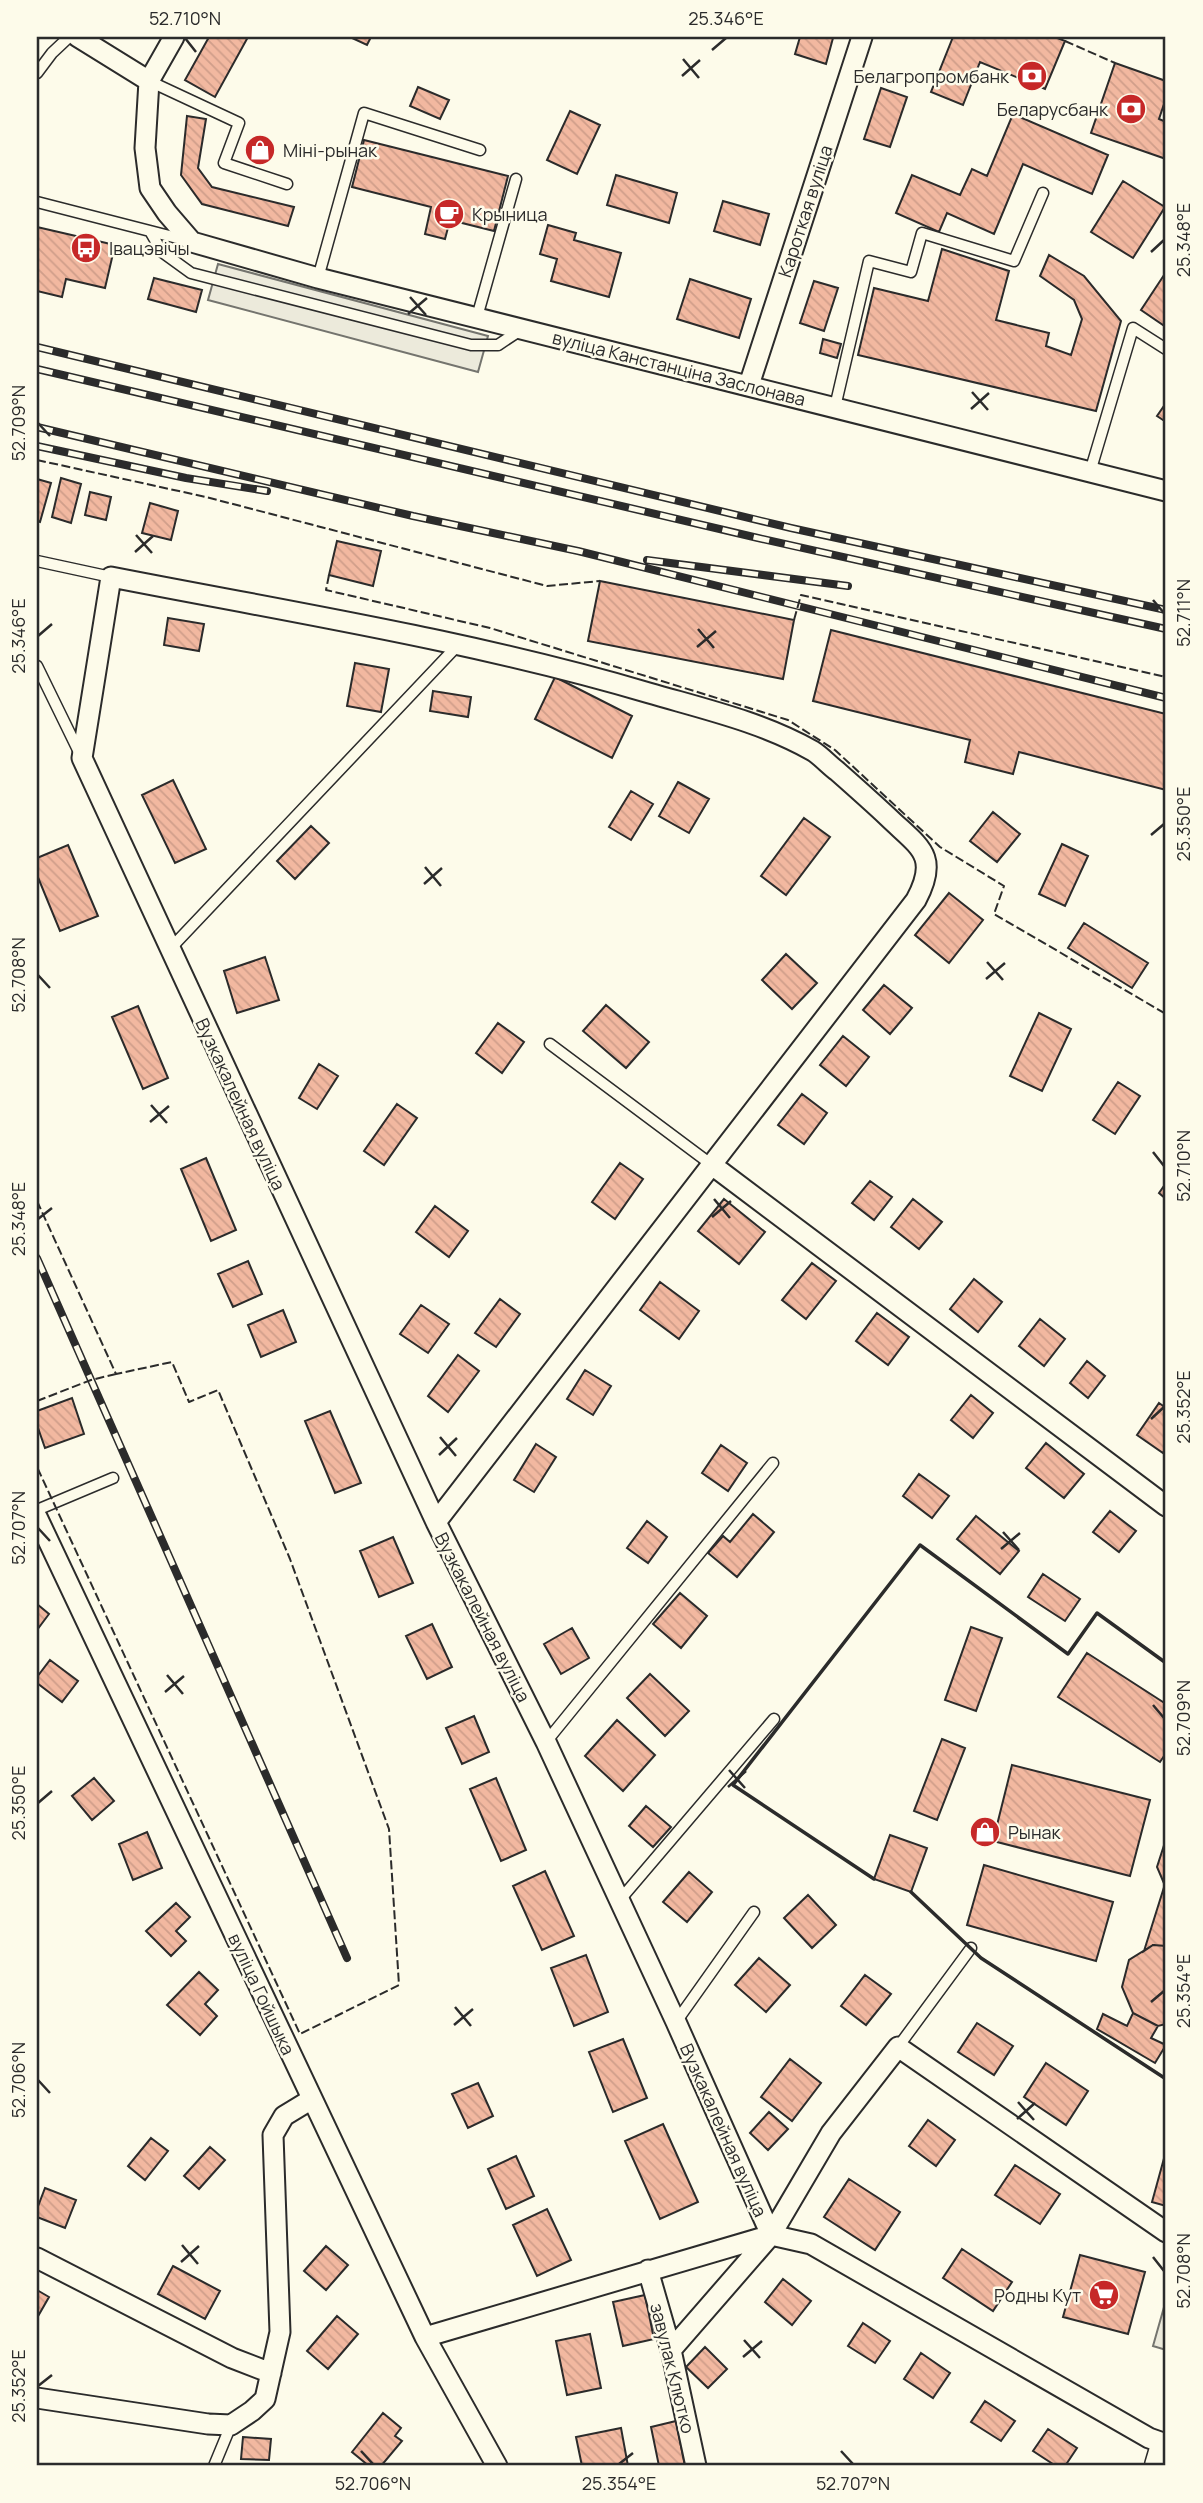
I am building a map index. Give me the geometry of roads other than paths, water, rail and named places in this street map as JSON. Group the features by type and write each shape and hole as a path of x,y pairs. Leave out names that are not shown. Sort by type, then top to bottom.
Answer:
{"main road":[{"path":"1161,2466 1166,2447"}],"street":[{"path":"78,37 149,81"},
{"path":"174,37 149,81 145,148 150,188 167,214 192,242"},
{"name":"Кароткая вуліца","path":"750,385 862,37"},
{"name":"вуліца Канстанціна Заслонава","path":"192,242 318,278 1166,491"},
{"path":"82,758 111,577 458,645 604,679 762,726 815,752 872,802 926,857 928,870 925,883 916,900 436,1522"},
{"name":"Вузкакалейная вуліца","path":"82,758 436,1522 546,1742 771,2235 811,2244 1166,2447"},
{"path":"712,1165 1166,1506"},
{"name":"вуліца Гойшыка","path":"39,1529 425,2337 496,2466"},
{"path":"671,2350 771,2235 831,2133 898,2047 1166,2232"},
{"path":"37,2398 208,2424 231,2425 253,2412 265,2399 280,2332 273,2136 284,2116 312,2099"},
{"path":"425,2337 771,2235"},
{"path":"37,2258 232,2358 271,2373"},
{"name":"завулак Клютко","path":"648,2270 671,2350 696,2466"}],"lane":[{"path":"37,73 69,37"},
{"path":"149,81 239,122 224,163 287,184"},
{"path":"318,278 364,113 480,150"},
{"path":"477,317 516,179"},
{"path":"835,407 869,261 911,272 922,233 1014,261 1042,193"},
{"path":"37,202 192,242"},
{"path":"150,231 162,252 191,273 471,345 498,345 522,328"},
{"path":"1090,472 1133,328 1166,349"},
{"path":"37,561 111,577"},
{"path":"170,950 458,645"},
{"path":"37,666 82,758"},
{"path":"550,1044 712,1165"},
{"path":"546,1742 774,1463"},
{"path":"37,1510 113,1478"},
{"path":"618,1901 775,1719"},
{"path":"676,2022 754,1912"},
{"path":"898,2047 971,1948"},
{"path":"214,2466 231,2425"}],"railway":[{"path":"37,347 791,528 1166,610"},
{"path":"37,369 758,538 1166,629"},
{"path":"37,427 413,516 578,551 1166,698"},
{"path":"37,446 186,478 267,491"},
{"path":"647,560 848,586"},
{"path":"37,1258 347,1958"}],"place":[{"name":"Белагропромбанк","path":"1032,76"},
{"name":"Беларусбанк","path":"1131,109"},
{"name":"Міні-рынак","path":"260,150"},
{"name":"Крыница","path":"449,214"},
{"name":"Івацэвічы","path":"86,248"},
{"name":"Рынак","path":"985,1832"},
{"name":"Родны Кут","path":"1104,2295"}]}
